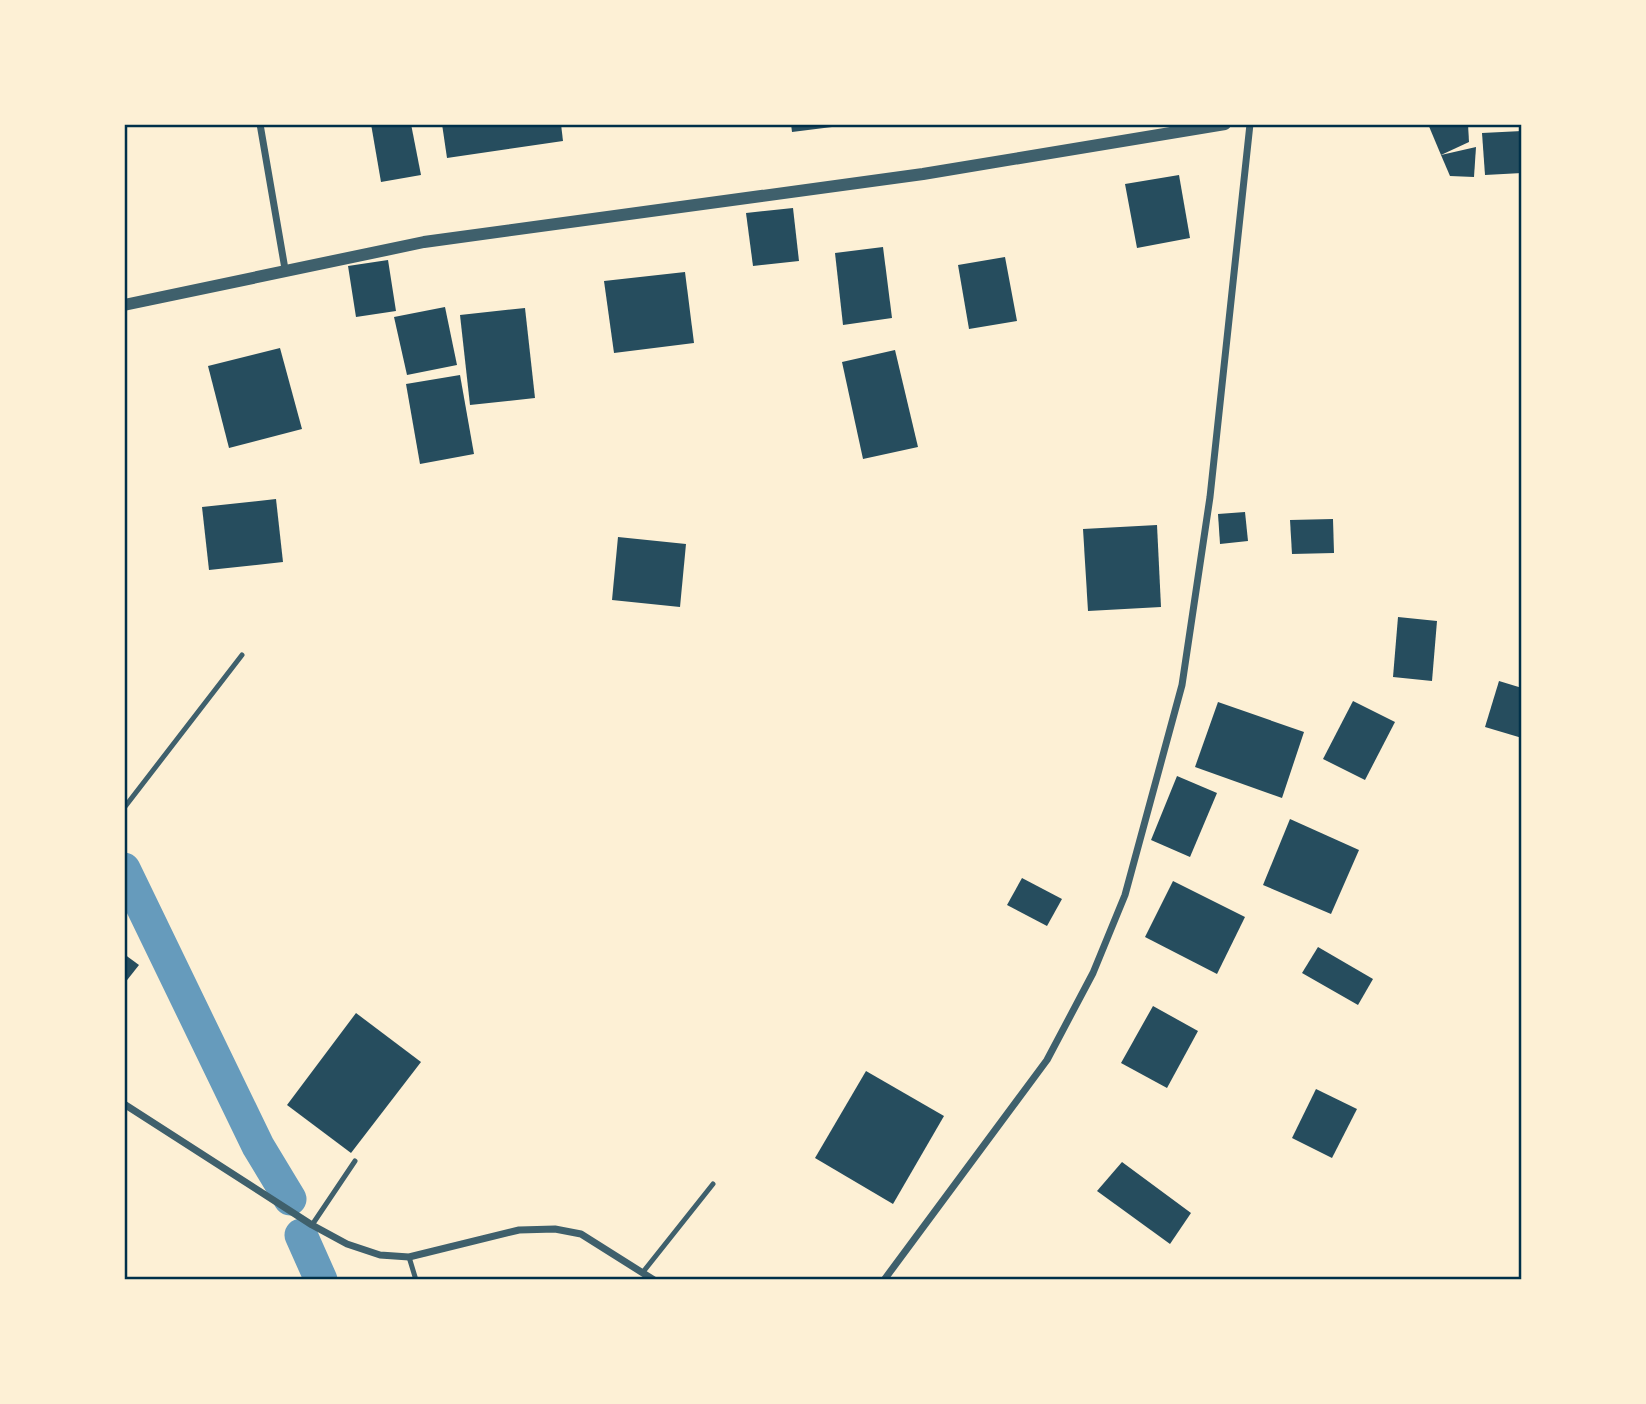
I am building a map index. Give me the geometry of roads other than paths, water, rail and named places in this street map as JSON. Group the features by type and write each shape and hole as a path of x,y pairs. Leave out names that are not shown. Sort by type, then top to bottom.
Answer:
{"street":[{"path":"260,124 285,269"},
{"path":"124,305 285,269 424,242 923,174 1224,124"},
{"path":"884,1280 1047,1060 1093,973 1125,895 1182,685 1210,498 1250,124"},
{"path":"124,1104 312,1225 347,1244 380,1255 409,1257 519,1230 555,1229 582,1234 654,1280"}],"lane":[{"path":"124,808 242,655"},
{"path":"312,1225 355,1161"},
{"path":"643,1272 713,1184"},
{"path":"409,1257 416,1280"}],"waterway":[{"path":"124,869 258,1146 290,1199"},
{"path":"301,1235 321,1280"}]}
